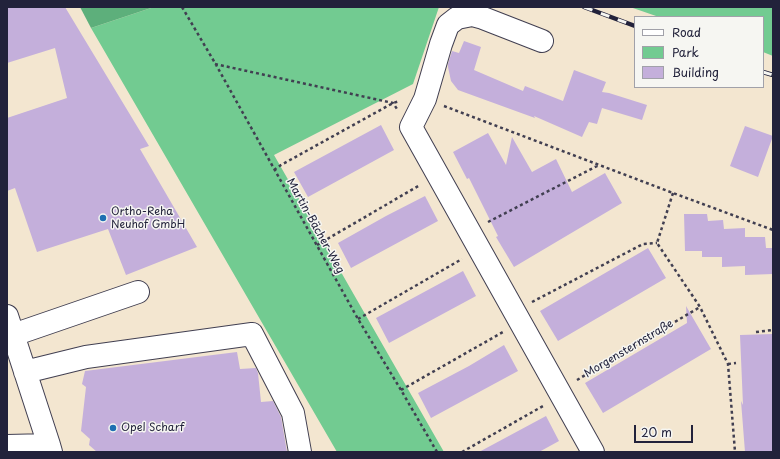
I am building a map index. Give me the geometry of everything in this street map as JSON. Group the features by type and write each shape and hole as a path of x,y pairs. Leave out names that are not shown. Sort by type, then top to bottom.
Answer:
{"street":[{"path":"542,41 472,15 457,18 448,25 425,99 411,127 593,452"},
{"path":"7,446 50,449 10,325 138,292"},
{"path":"25,372 86,357 252,334 293,413 300,452"}],"path":[{"name":"Martin-Bächer-Weg","path":"182,7 358,318 437,452"},
{"path":"215,64 393,103"},
{"path":"274,170 393,103 418,96 773,230"},
{"path":"358,318 475,240 599,165"},
{"path":"317,245 438,175"},
{"path":"657,243 673,193"},
{"path":"657,243 700,307 728,364 735,452"},
{"path":"401,390 518,318 526,304 643,244 657,243"},
{"name":"Morgensternstraße","path":"462,452 559,391 700,307"},
{"path":"756,332 773,330"},
{"path":"728,364 736,363"}],"green space":[{"path":"80,7 154,7 91,28"},
{"path":"154,7 439,7 413,84 274,155 444,452 337,452 91,28"},
{"path":"630,7 773,7 773,56 764,52 764,16 656,16"}],"building":[{"path":"7,7 65,7 149,146 140,149 197,247 126,275 108,229 37,252 15,188 7,191 7,118 67,98 55,48 7,63"},
{"path":"464,41 481,47 474,70 523,91 525,86 563,101 574,70 606,82 602,92 647,105 642,120 602,108 597,124 589,122 582,137 534,116 535,118 458,90 451,81 448,64 452,51 459,53"},
{"path":"381,125 394,150 308,197 294,172"},
{"path":"745,126 773,136 758,177 730,166"},
{"path":"488,133 506,165 512,137 532,172 556,159 572,192 605,173 622,203 514,267 496,237 498,236 469,178 467,179 453,152"},
{"path":"425,196 438,221 351,268 338,243"},
{"path":"684,214 707,214 708,221 723,220 724,229 745,228 745,237 765,237 766,248 773,248 773,274 745,275 745,266 722,267 722,257 702,257 702,251 685,251"},
{"path":"648,248 666,278 558,341 540,311"},
{"path":"463,271 476,296 389,343 376,318"},
{"path":"686,306 711,349 603,413 585,383 687,323"},
{"path":"773,334 773,452 745,452 741,401 743,405 740,335"},
{"path":"504,345 518,371 431,418 418,393 469,366"},
{"path":"237,352 240,369 256,368 258,373 261,402 273,401 281,417 287,452 97,452 89,445 90,439 81,431 86,387 82,384 85,371"},
{"path":"546,416 559,441 539,452 479,452"}],"railway":[{"path":"584,7 634,26"},
{"path":"764,72 773,75"}],"place":[{"name":"Ortho-Reha Neuhof GmbH","path":"103,218"},
{"name":"Opel Scharf","path":"113,428"}]}
